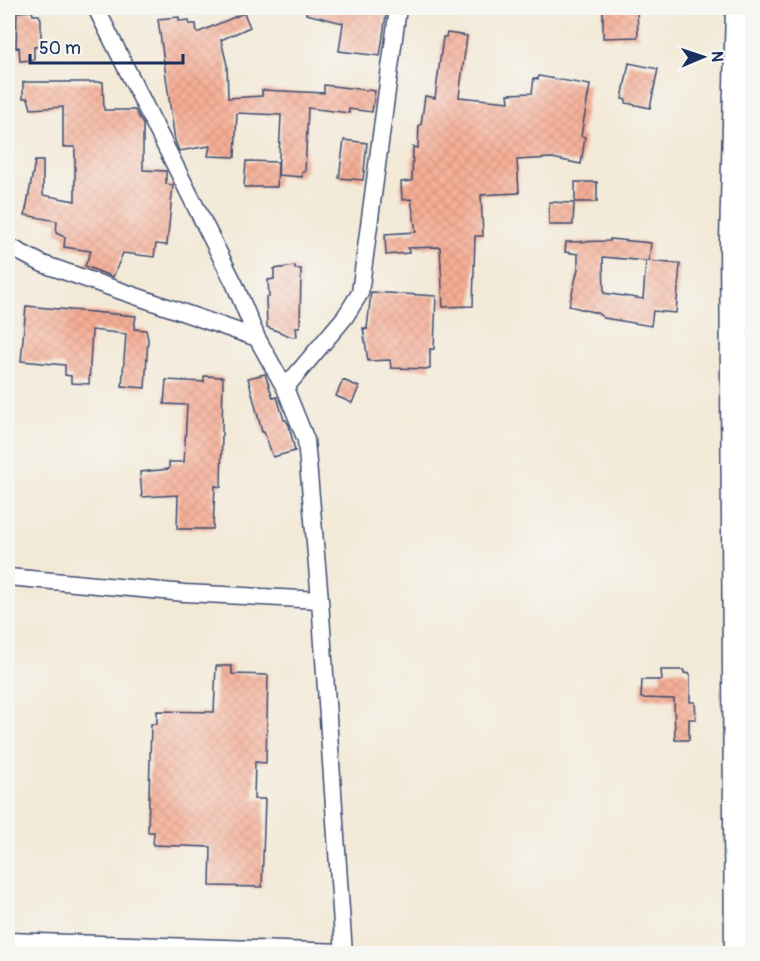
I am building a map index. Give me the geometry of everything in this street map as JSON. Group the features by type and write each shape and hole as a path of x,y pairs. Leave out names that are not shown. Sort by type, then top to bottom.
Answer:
{"highway":[{"path":"739,954 734,241 740,8"}],"street":[{"path":"8,941 121,949 343,953 320,600 306,440 285,388 256,338 235,285 96,8"},
{"path":"285,388 345,317 360,293 398,8"},
{"path":"8,246 43,264 256,338"},
{"path":"8,577 185,593 320,600"}],"building":[{"path":"307,8 387,8 380,56 339,51 343,23 306,14"},
{"path":"603,8 637,8 638,37 603,38"},
{"path":"32,11 33,15 39,15 41,19 41,46 34,47 34,60 20,61 19,47 16,48 17,12"},
{"path":"244,13 250,27 221,40 227,65 228,98 262,96 262,90 324,93 324,85 375,91 372,112 349,109 349,113 308,108 305,172 302,172 302,177 278,175 281,115 237,113 235,157 208,156 210,146 179,151 175,141 158,19 179,17 179,21 189,20 189,24 196,24 197,33"},
{"path":"447,33 467,36 459,97 509,102 508,94 532,93 534,78 538,79 539,76 590,85 581,136 585,137 581,164 552,158 517,160 519,193 481,195 483,236 475,236 473,306 443,307 440,247 408,248 409,253 386,255 385,234 416,232 411,199 402,200 401,182 412,181 413,147 418,148 419,125 421,125 425,96 435,98 443,37 446,37"},
{"path":"629,63 658,69 650,108 626,103 626,100 622,99"},
{"path":"23,82 103,82 104,110 135,110 143,125 143,170 166,171 166,184 173,185 167,245 156,244 154,257 123,253 113,277 85,266 91,251 64,247 65,237 56,233 57,221 25,215 35,161 43,161 43,195 75,201 75,147 63,147 63,107 31,109 28,98 23,98"},
{"path":"344,140 367,143 363,180 339,178"},
{"path":"246,161 278,162 277,187 244,187"},
{"path":"575,182 597,182 597,202 575,202"},
{"path":"549,202 574,203 573,225 549,225"},
{"path":"610,239 651,243 649,261 680,264 676,313 653,311 651,326 604,318 597,313 569,306 578,269 578,254 565,252 566,242 610,241","holes":["603,257 646,261 643,299 604,293"]},
{"path":"295,266 295,269 301,269 300,327 296,327 297,336 292,337 267,327 266,297 269,297 268,280 274,279 274,269"},
{"path":"371,292 436,296 434,349 430,349 430,369 391,368 390,360 368,361 363,328 367,329"},
{"path":"26,306 136,316 134,329 146,330 148,339 145,388 122,386 126,334 92,330 89,384 71,383 71,376 65,375 65,365 21,361"},
{"path":"265,374 273,398 277,397 284,420 289,425 295,451 273,457 264,432 262,432 248,378"},
{"path":"204,376 223,377 221,487 215,486 213,529 177,529 178,495 142,497 140,472 169,469 169,462 184,462 187,405 164,404 166,380 204,382"},
{"path":"343,380 359,387 352,403 336,396"},
{"path":"216,666 232,666 232,674 268,675 266,763 255,762 254,799 265,799 262,887 210,886 211,847 153,845 154,832 148,832 151,724 157,724 157,711 214,712"},
{"path":"661,670 684,670 684,673 690,674 690,702 695,702 696,719 689,719 689,740 675,740 674,699 641,698 642,680 662,680"}]}
